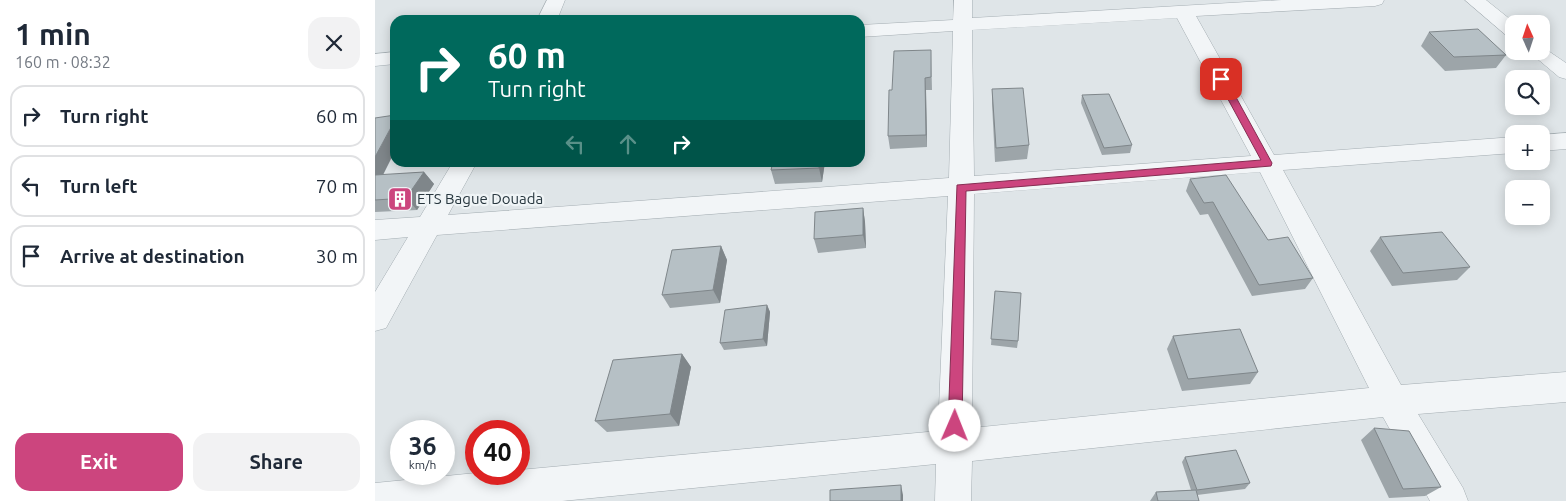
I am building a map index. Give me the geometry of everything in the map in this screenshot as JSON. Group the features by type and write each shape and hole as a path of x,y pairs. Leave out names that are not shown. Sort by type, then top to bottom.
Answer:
{"street":[{"path":"550,15 557,0"},
{"path":"865,30 963,12 1185,12 1375,0"},
{"path":"1474,0 1505,25"},
{"path":"953,501 961,187 963,12"},
{"path":"1185,12 1267,163 1391,401 1450,501"},
{"path":"375,60 390,58"},
{"path":"1550,60 1566,73"},
{"path":"1550,142 1566,141"},
{"path":"375,230 1505,146"},
{"path":"375,319 462,167"},
{"path":"375,501 955,446 1391,401 1566,387"}],"building":[{"path":"1478,29 1505,55 1454,57 1429,32"},
{"path":"931,50 931,77 925,78 926,135 888,136 889,90 892,90 894,51"},
{"path":"1023,88 1029,145 996,148 992,89"},
{"path":"1109,94 1132,145 1104,148 1082,95"},
{"path":"390,116 390,129 375,157 375,118"},
{"path":"772,167 819,167 819,168 771,170"},
{"path":"424,172 406,198 375,200 375,175"},
{"path":"1226,175 1268,240 1288,237 1313,278 1259,285 1213,202 1204,203 1190,179"},
{"path":"863,208 863,235 814,239 815,212"},
{"path":"1442,232 1470,267 1403,273 1380,237"},
{"path":"721,246 713,290 662,295 672,250"},
{"path":"995,291 1021,293 1018,341 991,339"},
{"path":"767,305 763,339 720,343 725,310"},
{"path":"1240,329 1258,372 1188,379 1173,336"},
{"path":"682,354 670,414 595,421 613,360"},
{"path":"1374,428 1409,431 1441,487 1403,489"},
{"path":"1236,450 1250,483 1197,490 1185,457"},
{"path":"901,485 901,501 830,501 830,490"},
{"path":"1196,490 1199,501 1158,501 1156,492"}],"place":[{"name":"ETS Bague Douada","path":"400,199"}],"route":[{"path":"955,426 961,187 1267,163 1221,79"}]}
